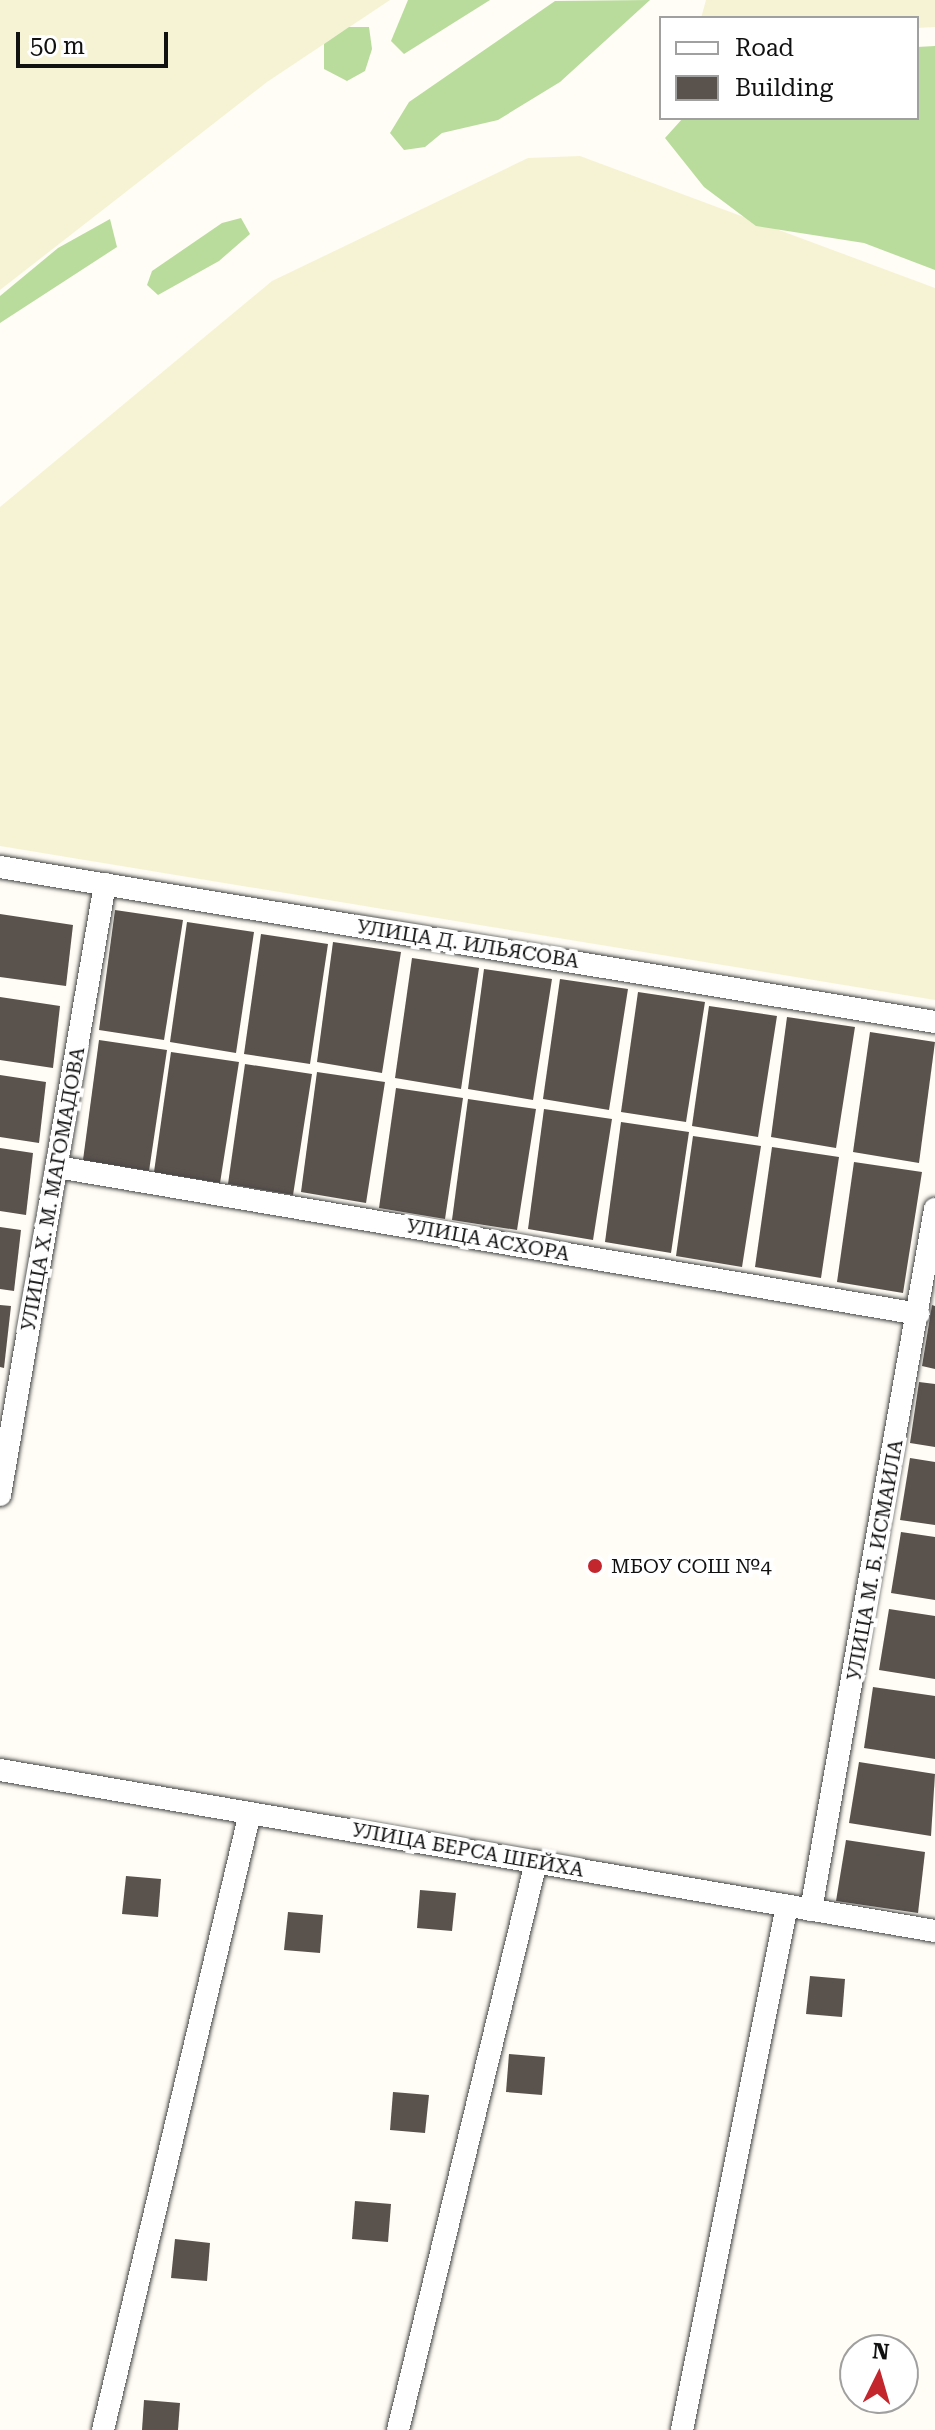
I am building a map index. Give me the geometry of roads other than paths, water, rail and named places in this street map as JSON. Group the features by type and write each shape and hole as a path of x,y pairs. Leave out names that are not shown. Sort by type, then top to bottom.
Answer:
{"street":[{"name":"УЛИЦА Д. ИЛЬЯСОВА","path":"0,867 935,1022"},
{"name":"УЛИЦА Х. М. МАГОМАДОВА","path":"0,1495 105,884"},
{"name":"УЛИЦА АСХОРА","path":"57,1167 919,1314"},
{"name":"УЛИЦА М. Б. ИСМАИЛА","path":"811,1910 919,1314 935,1209"},
{"name":"УЛИЦА БЕРСА ШЕЙХА","path":"0,1770 935,1931"},
{"path":"103,2430 250,1813"},
{"path":"398,2430 536,1862"},
{"path":"682,2430 787,1906"}],"place":[{"name":"МБОУ СОШ №4","path":"595,1566"}]}
